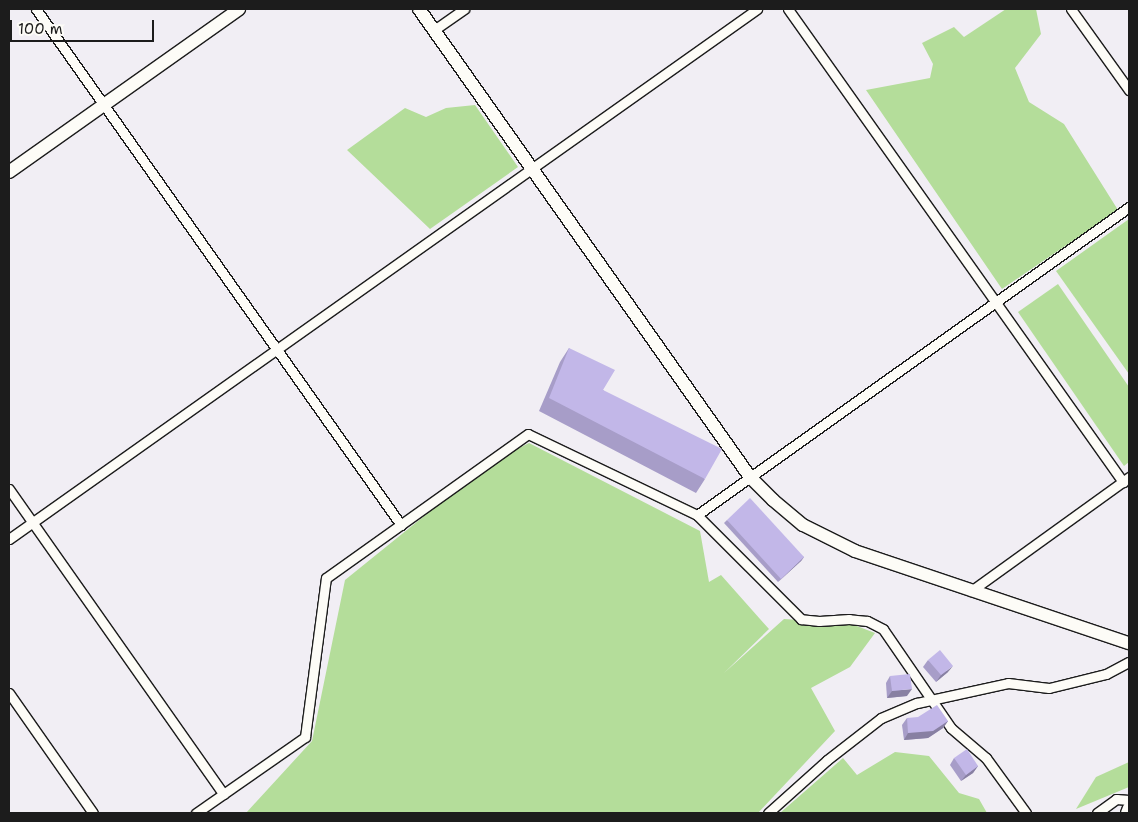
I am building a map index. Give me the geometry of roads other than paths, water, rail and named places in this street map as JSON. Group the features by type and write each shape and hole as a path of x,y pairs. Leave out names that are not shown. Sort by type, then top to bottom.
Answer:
{"street":[{"path":"36,9 401,525"},
{"path":"9,172 239,9"},
{"path":"419,9 750,477 803,525 855,551 1129,643"},
{"path":"434,30 464,9"},
{"path":"9,539 757,9"},
{"path":"788,9 996,301 1126,479 971,591"},
{"path":"1072,9 1129,90"},
{"path":"697,515 1129,207"},
{"path":"196,813 305,737 326,578 528,434 697,515 801,619 818,621 849,618 867,621 883,629 951,728 986,758 1026,813"},
{"path":"9,489 223,794"},
{"path":"768,813 826,760 881,718 930,700 1008,683 1049,688 1106,674 1129,662"},
{"path":"9,693 94,813"},
{"path":"1097,813 1116,800 1129,800"},
{"path":"1127,813 1129,808"}]}
